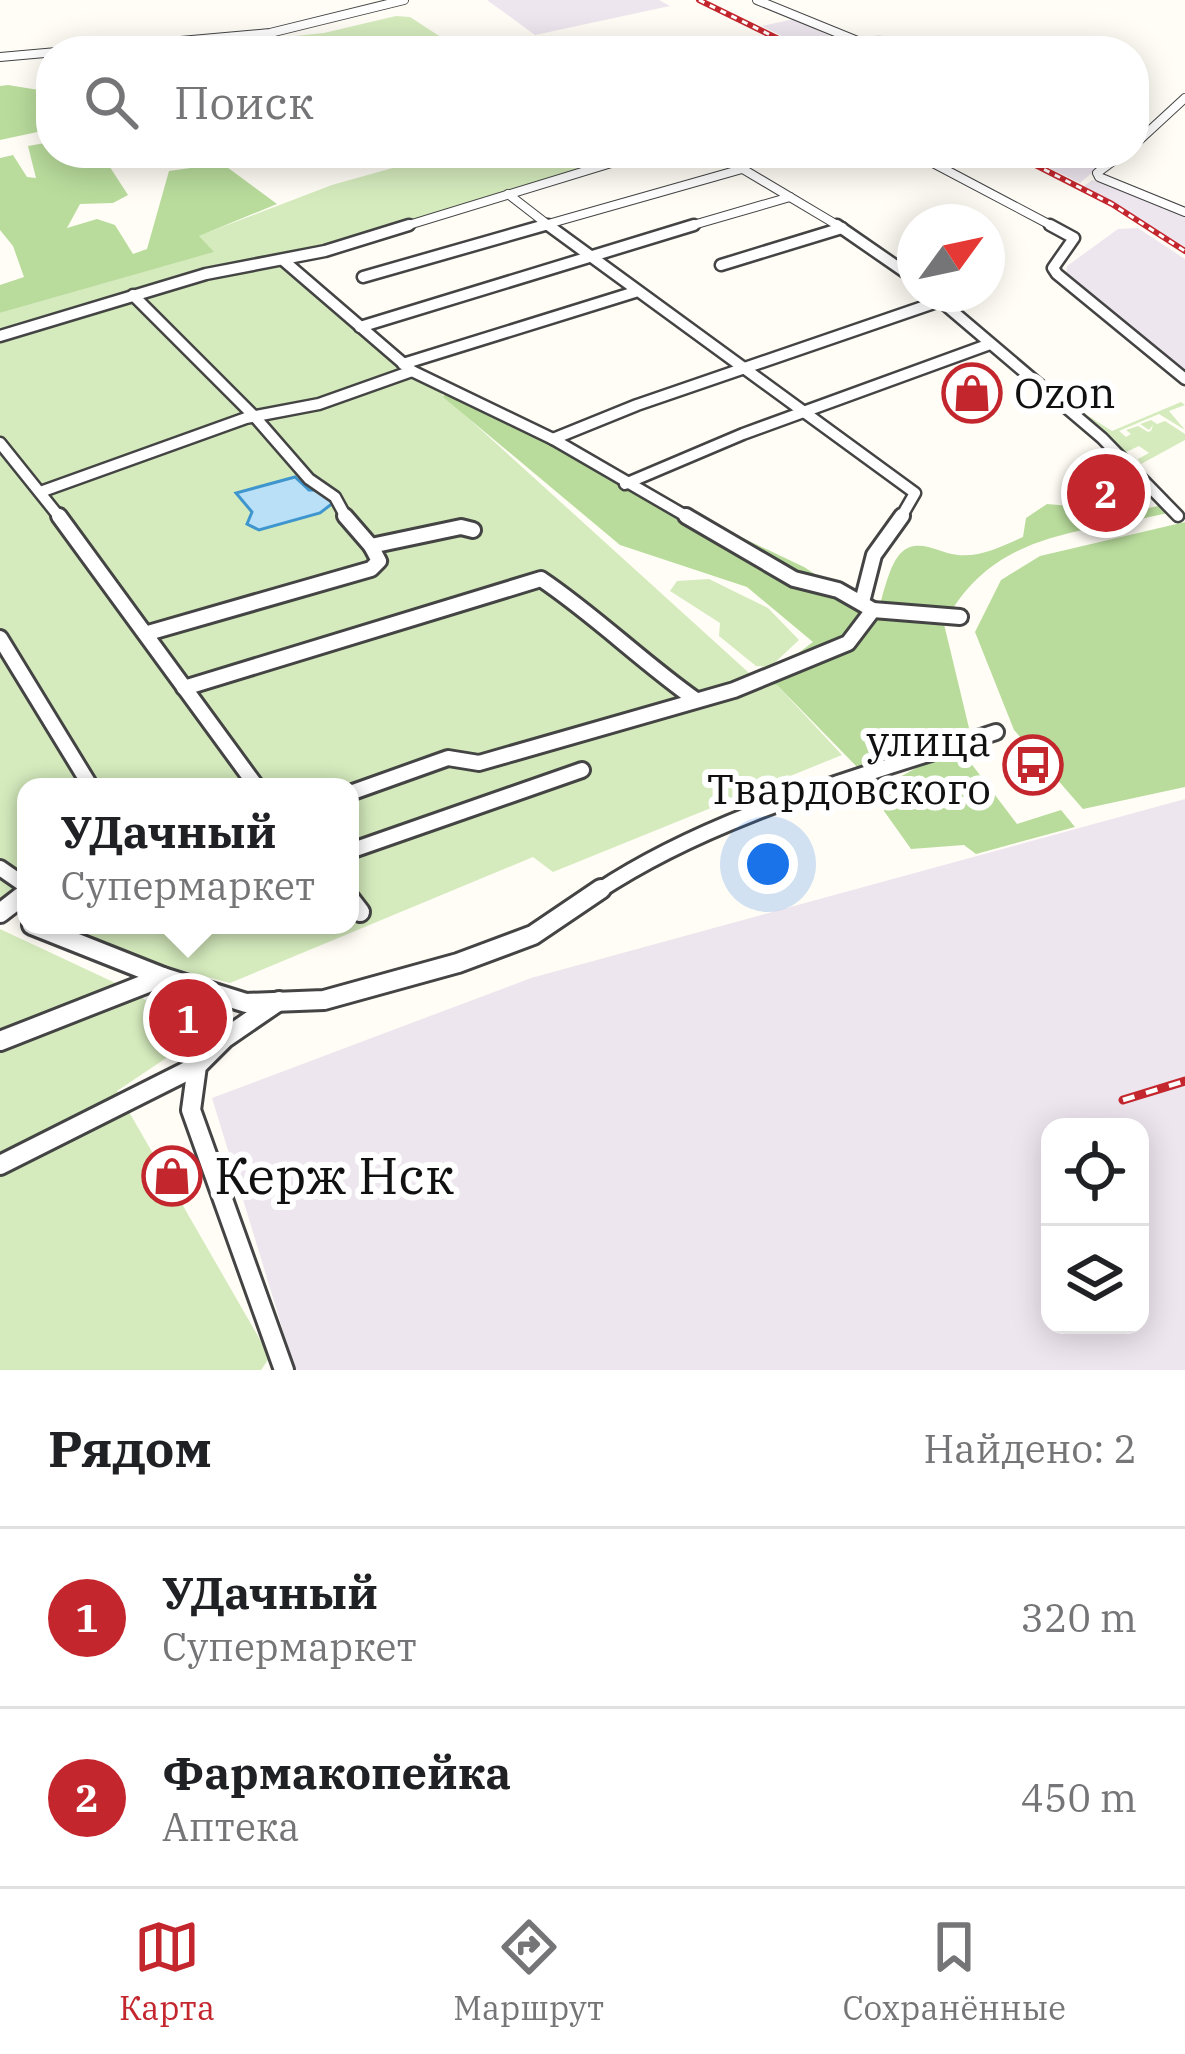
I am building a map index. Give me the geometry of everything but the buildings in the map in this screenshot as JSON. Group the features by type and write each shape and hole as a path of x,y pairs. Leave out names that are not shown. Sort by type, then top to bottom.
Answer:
{"street":[{"path":"236,36 270,33 404,0"},
{"path":"757,0 837,36"},
{"path":"0,57 36,54"},
{"path":"1149,131 1185,98"},
{"path":"1172,109 1185,112"},
{"path":"0,336 206,274 284,260 594,168"},
{"path":"942,168 1074,238 1053,268 1057,274 1185,379"},
{"path":"1104,168 1097,173 1099,177 1185,212"},
{"path":"363,277 742,169 897,266"},
{"path":"359,790 448,758 479,763 696,700 848,643 867,606 874,555 916,499 915,493 635,292 508,194"},
{"path":"360,327 790,197"},
{"path":"721,265 842,228"},
{"path":"284,260 408,368 553,439 794,579 838,590 867,606 960,617"},
{"path":"43,490 255,417 319,404 408,368 635,292"},
{"path":"133,295 255,417 309,479 335,497 340,511 380,561 371,568 148,633"},
{"path":"553,439 899,312"},
{"path":"953,312 1102,438 1178,516"},
{"path":"625,484 802,412 991,344"},
{"path":"0,443 43,490 83,553 148,633 250,778"},
{"path":"371,546 461,527 473,530"},
{"path":"184,688 541,579 602,620 652,669 696,700"},
{"path":"0,638 86,778"},
{"path":"54,934 163,977 246,1003 324,1000 458,963 533,935 653,855 773,806 996,732"},
{"path":"359,848 582,770"},
{"path":"0,1041 163,977"},
{"path":"0,1165 197,1066 225,1038 283,998"},
{"path":"197,1066 191,1110 284,1370"}],"shaded area":[{"path":"487,0 659,0 670,6 535,35"},
{"path":"794,19 830,36 782,36 762,26"},
{"path":"1050,168 1098,168 1080,183"},
{"path":"1092,180 1185,213 1185,247 1083,187"},
{"path":"1138,228 1185,259 1185,373 1066,275 1067,266 1118,229"},
{"path":"1185,799 1185,1370 295,1370 212,1098 531,978"}],"green space":[{"path":"396,16 410,17 439,36 295,36"},
{"path":"0,86 36,90 36,132 0,140"},
{"path":"36,145 36,168 111,168 128,195 113,203 80,204 67,228 97,219 115,225 133,254 147,249 169,171 228,168 277,204 199,236 214,252 0,313 0,285 24,277 13,246 0,230 0,158 13,155 27,177 36,178 28,146"},
{"path":"393,168 589,168 294,260 759,682 777,685 842,755 553,872 533,857 359,929 359,778 17,778 17,906 0,899 0,313 213,252 198,236 332,185"},
{"path":"446,393 568,443 627,483 804,567 877,614 893,564 909,548 922,546 958,555 992,550 1023,537 1026,518 1047,504 1092,508 1113,516 1158,506 1168,513 1069,533 1012,554 986,571 944,624 969,728 951,737 1017,824 1061,810 1075,827 976,854 964,845 911,849 884,811 885,785 931,760 860,770 777,685 759,683 813,642 747,587 620,545 443,397"},
{"path":"1181,402 1185,405 1169,411 1185,430 1159,414 1119,431 1126,437 1131,434 1126,430 1138,426 1151,431 1153,425 1149,430 1140,424 1151,420 1165,421 1185,434 1185,440 1141,464 1138,459 1149,453 1139,446 1126,452 1071,409 1076,408 1112,431"},
{"path":"1185,522 1185,787 1083,809 1014,730 975,632 1001,580 1040,556"},
{"path":"709,579 768,608 799,640 770,667 756,666 719,636 720,623 670,591 677,581"},
{"path":"0,929 124,987 202,1034 117,1091 270,1357 261,1370 0,1370"},
{"path":"83,934 348,934 230,983 144,960"}],"water":[{"path":"295,477 309,490 322,490 333,503 320,513 259,530 247,524 252,512 236,493"}],"railway":[{"path":"699,0 772,36"},
{"path":"1041,168 1112,204 1185,251"},
{"path":"1123,1100 1185,1081"}],"place":[{"name":"Ozon","path":"972,393"},
{"name":"Фармакопейка","path":"1106,493"},
{"name":"улица Твардовского","path":"1033,765"},
{"name":"УДачный","path":"188,1018"},
{"name":"Керж Нск","path":"172,1176"}]}
